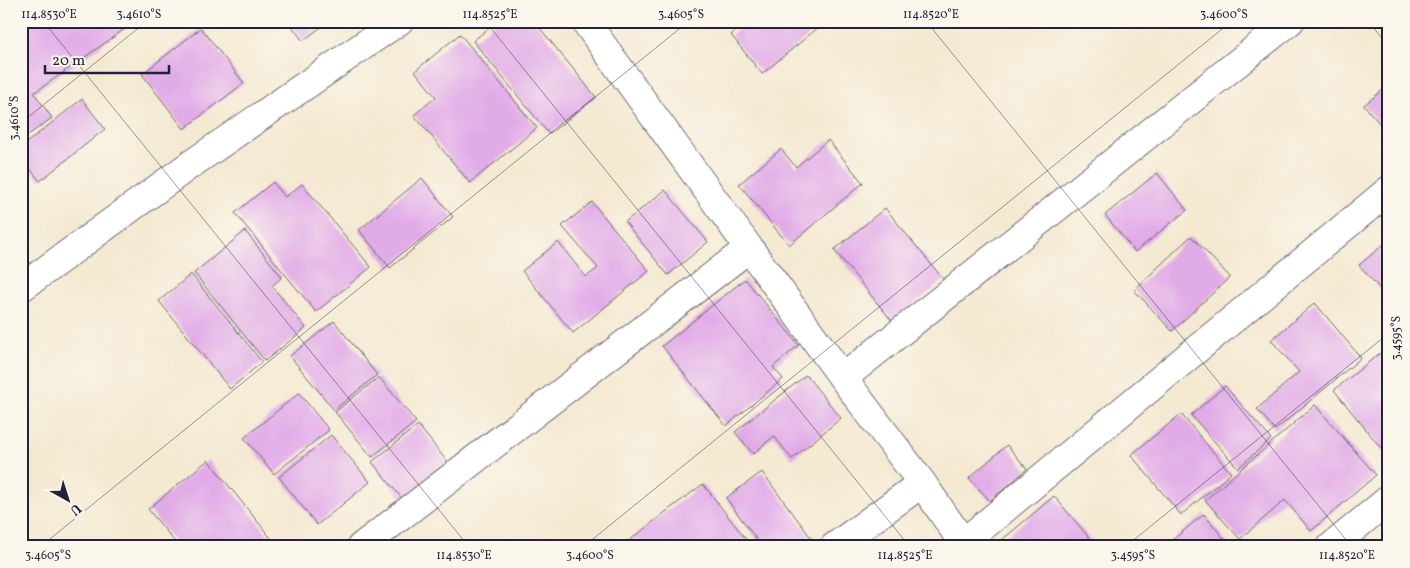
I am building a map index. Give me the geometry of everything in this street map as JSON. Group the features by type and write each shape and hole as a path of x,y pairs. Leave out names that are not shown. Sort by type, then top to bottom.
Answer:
{"street":[{"path":"21,288 187,167 399,21"},
{"path":"584,21 843,378 922,483 965,545 1389,190"},
{"path":"843,378 1290,21"},
{"path":"360,547 749,248"},
{"path":"834,547 922,483"},
{"path":"1331,547 1389,498"}],"building":[{"path":"21,21 136,21 34,93 52,118 21,140"},
{"path":"288,21 329,21 303,41"},
{"path":"497,21 534,21 596,97 549,134 473,41"},
{"path":"694,21 711,21 701,29"},
{"path":"749,21 826,21 762,74 731,35"},
{"path":"201,28 244,83 184,129 142,74"},
{"path":"460,34 537,128 470,183 414,115 436,97 415,71"},
{"path":"1389,85 1389,135 1364,105"},
{"path":"82,99 105,129 40,181 21,158 21,147"},
{"path":"828,140 863,183 789,245 739,184 781,149 796,167"},
{"path":"1157,173 1187,210 1135,252 1105,215"},
{"path":"422,178 453,217 390,268 359,230"},
{"path":"273,182 285,197 302,184 371,267 316,312 235,213"},
{"path":"665,190 708,242 668,275 625,222"},
{"path":"592,202 649,271 573,333 522,271 558,242 586,277 598,268 562,226"},
{"path":"885,208 944,280 892,321 834,250"},
{"path":"245,231 282,277 272,286 306,328 265,361 194,273"},
{"path":"1191,236 1230,277 1172,331 1134,290"},
{"path":"1389,240 1389,299 1359,265"},
{"path":"191,274 262,362 230,389 159,301"},
{"path":"745,279 799,345 773,367 783,379 726,426 662,346"},
{"path":"1315,303 1361,358 1275,430 1257,409 1299,372 1271,340"},
{"path":"334,321 377,375 334,410 290,356"},
{"path":"1389,346 1389,458 1334,390"},
{"path":"806,375 841,418 792,459 774,436 753,454 735,432"},
{"path":"379,377 416,422 372,457 335,412"},
{"path":"1225,386 1271,439 1238,468 1191,415"},
{"path":"299,393 329,430 274,474 244,438"},
{"path":"1315,405 1376,475 1311,531 1285,500 1240,539 1205,500"},
{"path":"1181,414 1231,473 1181,515 1131,455"},
{"path":"418,425 453,469 408,506 372,462"},
{"path":"331,435 370,482 317,525 279,477"},
{"path":"1007,445 1027,469 990,501 969,478"},
{"path":"208,460 278,547 179,547 148,509"},
{"path":"762,472 818,547 762,547 726,498"},
{"path":"703,484 752,547 621,547 663,514"},
{"path":"1054,496 1097,547 1007,547 1002,540"},
{"path":"1204,514 1231,547 1175,547 1171,541"},
{"path":"1389,542 1389,547 1377,547"}]}
